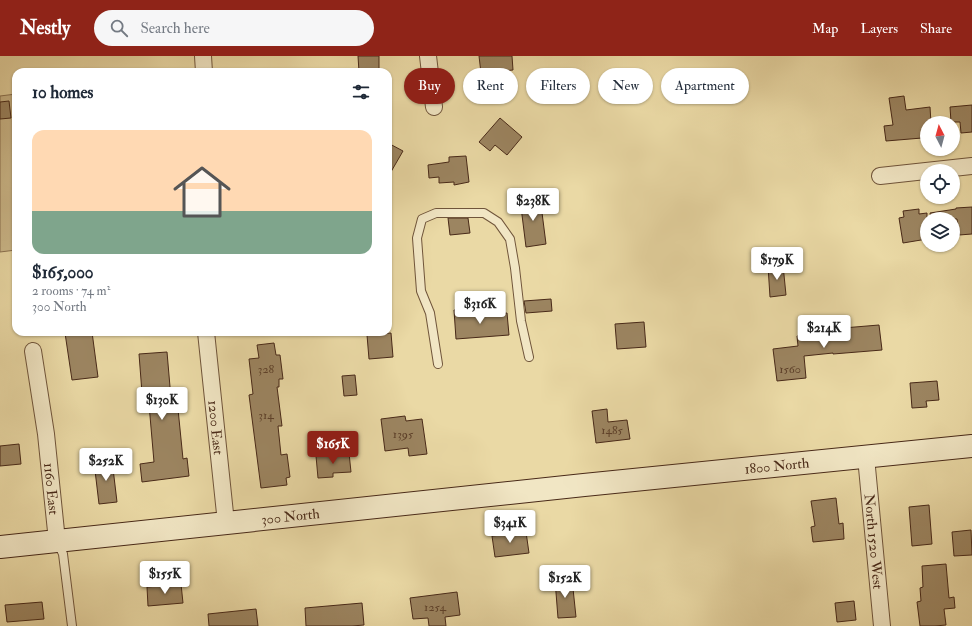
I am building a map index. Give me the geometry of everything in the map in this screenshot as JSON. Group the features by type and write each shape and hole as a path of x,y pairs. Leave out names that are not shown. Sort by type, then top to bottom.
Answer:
{"street":[{"path":"202,56 204,68"},
{"path":"428,56 434,107"},
{"path":"880,176 972,166"},
{"name":"1200 East","path":"206,336 226,523"},
{"name":"1160 East","path":"33,351 46,434 57,541"},
{"name":"1800 North","path":"581,485 972,446"},
{"name":"North 1520 West","path":"866,457 882,626"},
{"name":"300 North","path":"0,547 581,485"}],"lane":[{"path":"438,364 430,313 421,292 417,238 422,219 436,213 484,213 498,222 510,239 522,322 529,357"},
{"name":"1160 East","path":"57,541 63,554 72,626"}],"shaded area":[{"path":"12,94 12,250 0,252 0,96"}],"building":[{"path":"358,56 379,56 379,68 359,68"},
{"path":"479,56 512,56 513,68 480,68"},
{"path":"904,96 906,110 930,107 931,116 920,116 920,138 886,141 884,126 893,125 889,98"},
{"path":"9,101 11,118 0,119 0,102"},
{"path":"972,105 972,132 961,133 960,116 951,116 950,107"},
{"path":"500,118 522,137 507,155 495,145 490,151 479,142"},
{"path":"392,145 403,151 392,170"},
{"path":"466,156 469,182 454,185 454,182 439,183 439,177 429,178 428,165 449,162 449,157"},
{"path":"540,197 546,244 526,247 520,199"},
{"path":"972,207 972,234 960,235 960,212 936,212 956,208"},
{"path":"919,209 920,240 903,243 899,218 904,217 903,211"},
{"path":"448,218 468,218 470,233 450,235"},
{"path":"783,265 786,295 770,297 768,266"},
{"path":"551,299 552,311 526,313 524,301"},
{"path":"467,309 467,316 507,313 509,335 456,339 454,310"},
{"path":"644,322 646,347 617,349 615,324"},
{"path":"879,325 882,350 804,356 806,378 777,381 773,349 798,346 797,336 831,333 831,329"},
{"path":"65,336 93,336 98,377 72,380"},
{"path":"367,336 391,336 393,357 369,359"},
{"path":"274,343 276,355 280,355 283,379 279,379 279,387 277,387 282,426 278,426 281,455 287,454 290,477 286,478 287,485 261,488 249,395 253,394 249,359 259,358 257,345"},
{"path":"167,352 172,410 178,409 183,459 187,458 189,476 142,482 140,464 154,462 148,393 142,393 139,354"},
{"path":"355,375 357,395 344,396 342,376"},
{"path":"937,381 939,400 926,401 927,407 912,408 910,383"},
{"path":"607,409 608,422 627,420 630,439 596,443 592,411"},
{"path":"405,416 406,421 422,419 427,454 409,456 408,448 385,451 381,419"},
{"path":"19,444 21,464 0,466 0,446"},
{"path":"349,453 351,472 333,473 333,477 318,478 316,456"},
{"path":"112,460 117,502 99,504 94,462"},
{"path":"836,498 839,524 843,523 844,539 813,542 811,527 815,526 811,501"},
{"path":"929,505 932,544 912,546 909,507"},
{"path":"971,530 972,555 954,556 952,532"},
{"path":"526,532 529,553 495,557 492,536"},
{"path":"946,564 949,598 954,597 955,608 944,609 946,625 920,626 917,602 921,601 920,588 923,587 922,566"},
{"path":"572,579 576,617 558,618 555,580"},
{"path":"181,584 183,603 148,606 147,587"},
{"path":"457,592 460,615 445,617 446,626 429,626 428,618 413,619 410,598"},
{"path":"854,601 856,620 837,622 835,603"},
{"path":"42,602 44,619 7,622 5,605"},
{"path":"362,603 364,625 306,626 305,608"},
{"path":"256,609 258,626 209,626 208,614"}]}
